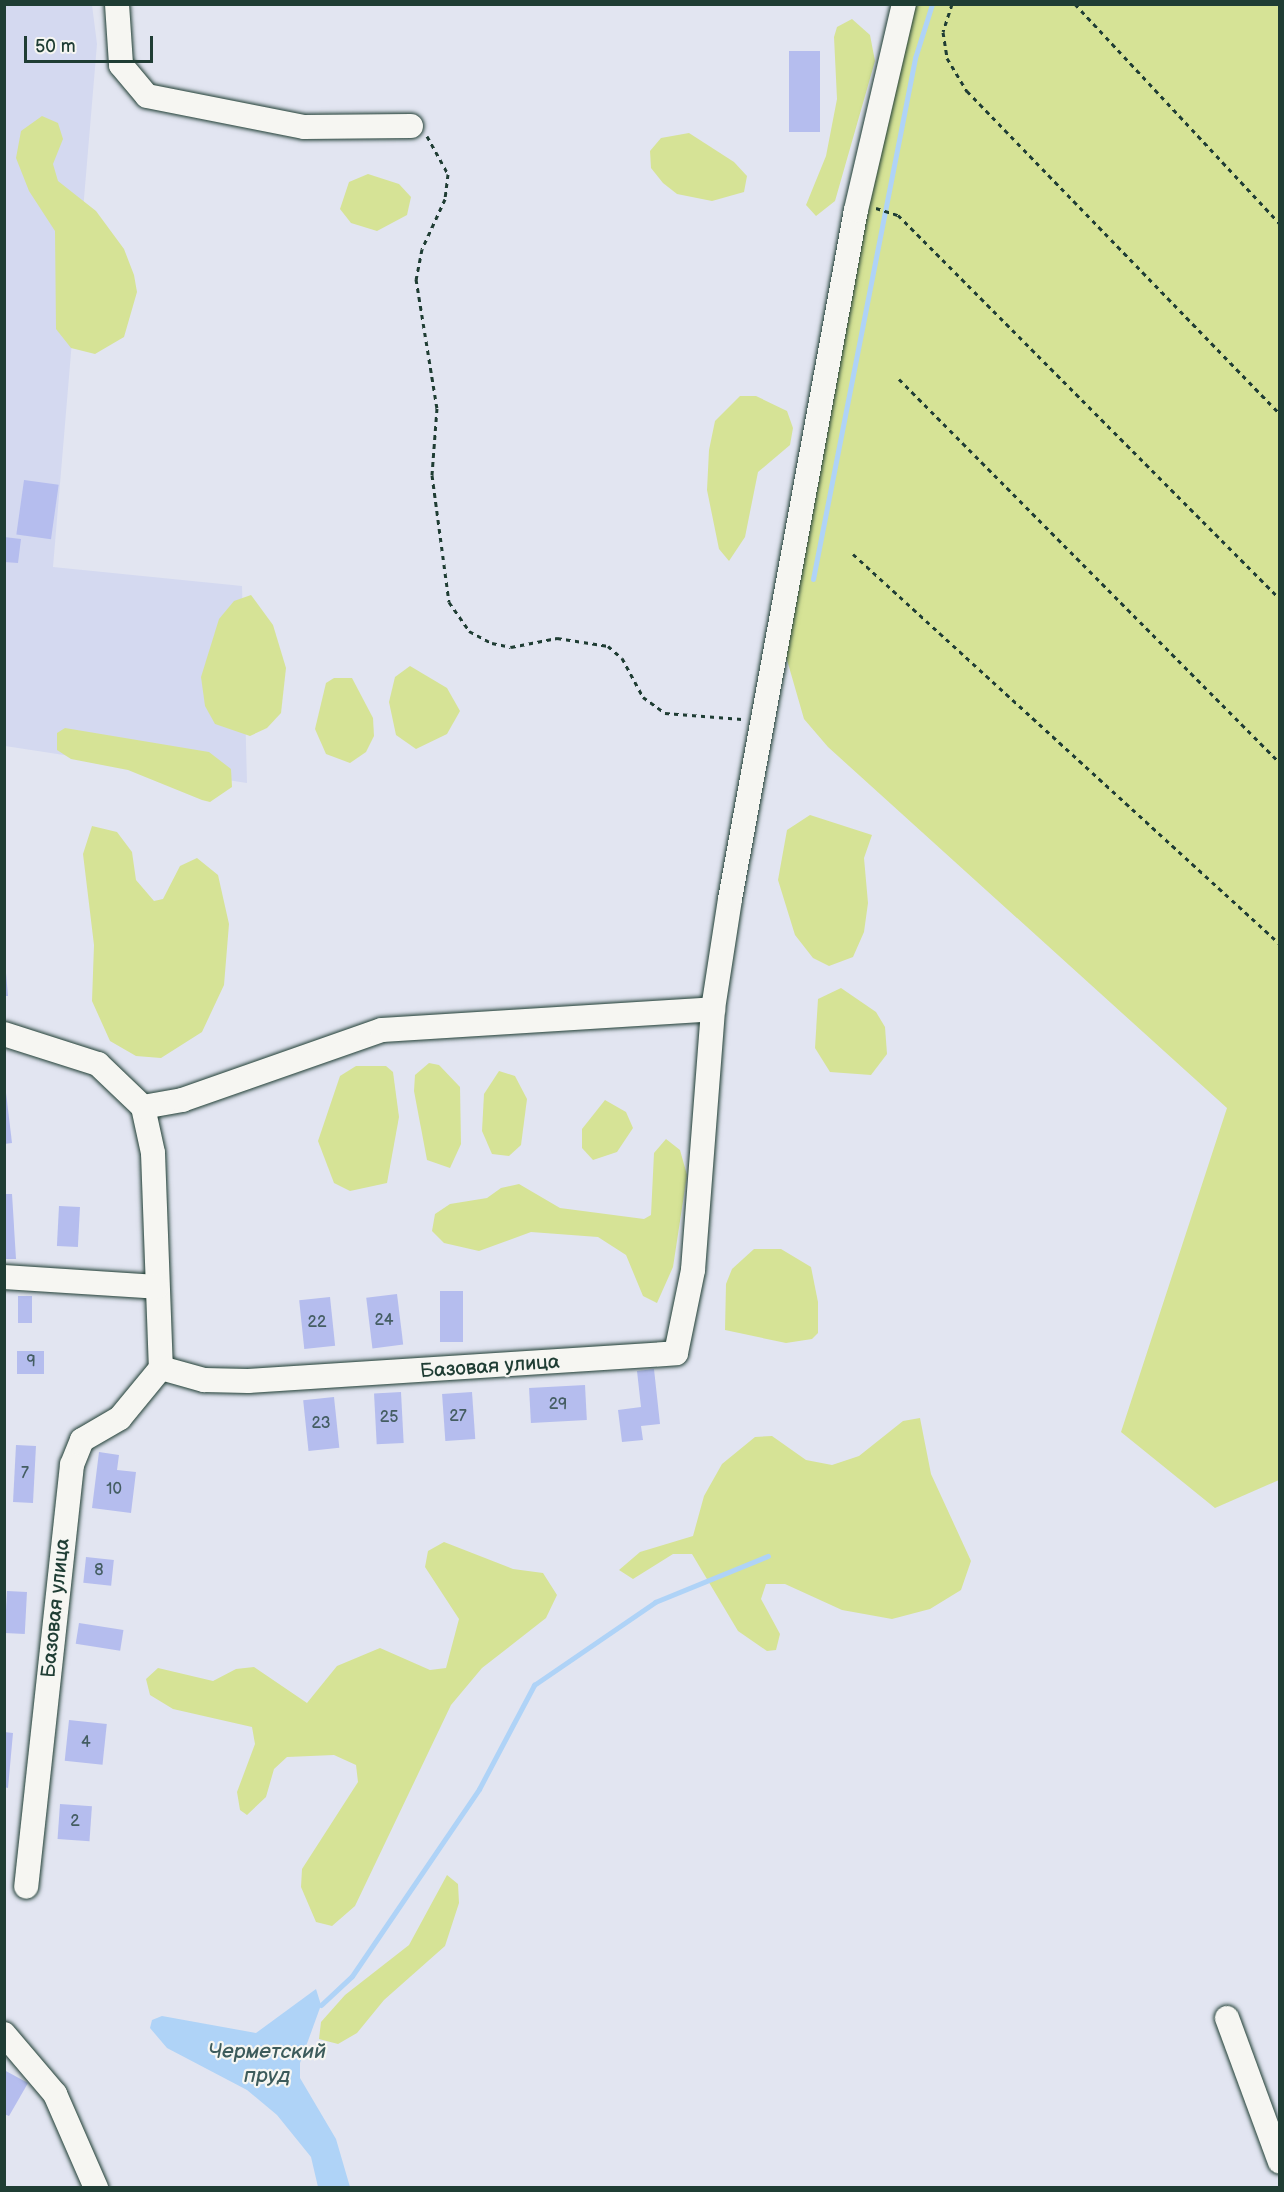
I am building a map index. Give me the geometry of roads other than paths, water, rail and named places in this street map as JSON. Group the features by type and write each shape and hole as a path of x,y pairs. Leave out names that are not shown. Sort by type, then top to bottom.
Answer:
{"street":[{"path":"117,4 121,65 147,96 304,127 411,126"},
{"path":"143,1107 182,1100 382,1030 713,1009 856,210 904,4"},
{"name":"Базовая улица","path":"26,1886 72,1466 82,1440 120,1418 161,1368 204,1380 248,1381 676,1353 693,1270 713,1009"},
{"path":"4,1034 98,1064 143,1107 153,1153 161,1368"},
{"path":"4,1277 157,1287"},
{"path":"1227,2018 1280,2162"},
{"path":"4,2034 55,2094 96,2187"}],"water":[{"name":"Черметский пруд","path":"316,1989 321,2005 300,2063 300,2078 336,2139 350,2187 318,2187 311,2157 277,2115 247,2090 167,2048 150,2028 152,2020 162,2016 256,2033"}],"waterway":[{"path":"813,579 915,58 932,4"},
{"path":"321,2005 352,1976 479,1789 534,1685 655,1602 768,1556"}]}
